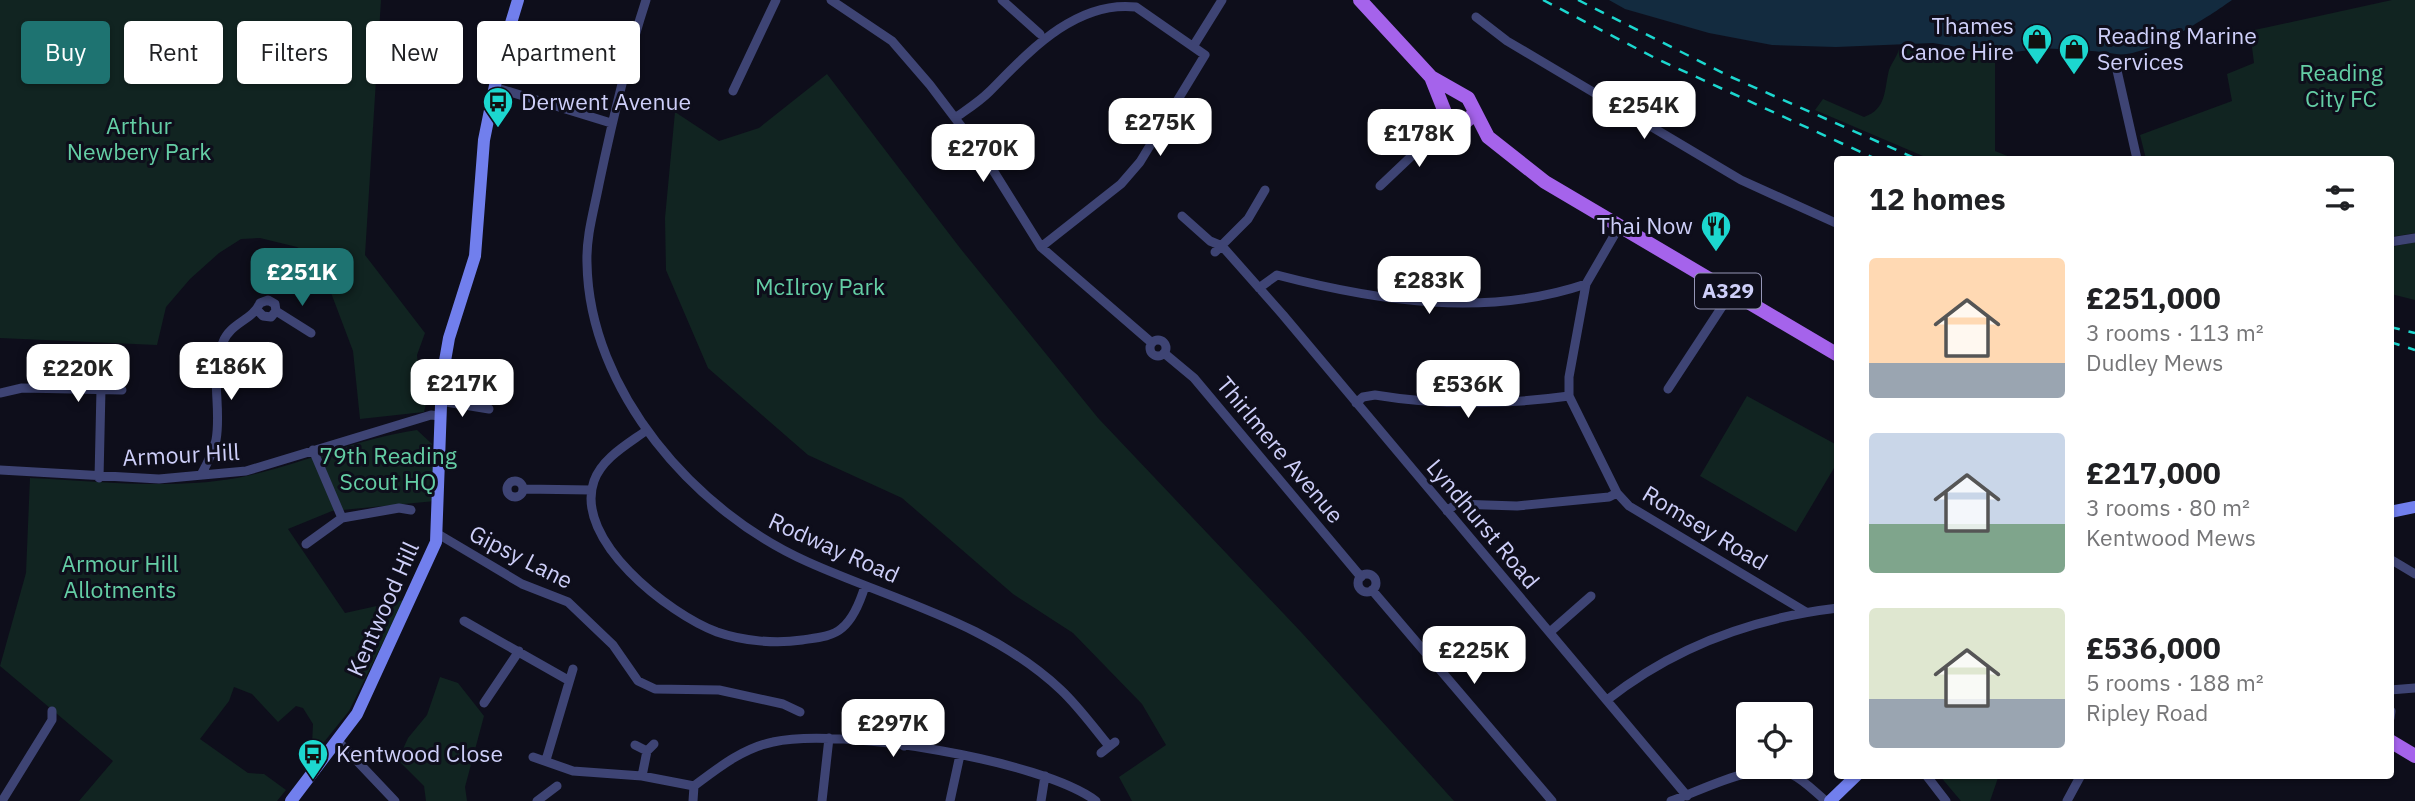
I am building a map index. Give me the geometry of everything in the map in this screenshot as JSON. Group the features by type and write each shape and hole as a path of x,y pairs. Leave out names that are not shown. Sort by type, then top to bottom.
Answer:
{"main road":[{"path":"1360,0 1431,77 1459,96 1468,98 1475,113 1451,119"},
{"path":"1431,77 1451,119"},
{"path":"1451,119 1447,102 1459,96"},
{"name":"A329","path":"1475,113 1488,137"},
{"name":"A329","path":"1451,119 1488,137 1560,192 1834,353"},
{"path":"2394,743 2415,756"}],"street":[{"name":"Kentwood Hill","path":"291,801 338,741 362,705 438,534 440,401 449,338 475,256 482,151 494,88 518,0"},
{"name":"Rodway Road","path":"646,0 624,66 587,256 590,297 597,332 613,372 647,430 692,482 748,530 805,561 942,615 986,636 1030,664 1062,691 1109,747"},
{"path":"733,91 776,0"},
{"name":"Thirlmere Avenue","path":"831,0 892,41 986,159 1041,247 1152,343 1158,340 1164,343 1164,353 1194,378 1361,577 1366,574 1373,577 1376,582 1372,590 1552,801"},
{"path":"1002,0 1040,34"},
{"path":"955,118 987,94 1040,34 1065,16 1096,3 1112,0 1136,7 1202,51 1204,59 1140,162 1121,184 1041,247"},
{"path":"1194,45 1222,0"},
{"path":"1476,17 1507,41 1728,173 1834,222"},
{"path":"2116,66 2136,156"},
{"path":"494,88 611,123"},
{"path":"1380,186 1451,119"},
{"path":"1218,249 1248,219 1265,191"},
{"name":"Lyndhurst Road","path":"1182,216 1259,288 1687,796"},
{"path":"1356,402 1363,397 1375,395 1458,405 1515,403 1569,396 1569,377 1586,284 1619,227"},
{"path":"2394,241 2415,238"},
{"path":"1259,288 1277,275 1378,298 1454,303 1545,296 1586,284"},
{"path":"1668,389 1731,293"},
{"path":"201,475 216,438 216,364 223,339 237,323 257,310 260,303 268,300 275,304 276,311 311,333"},
{"path":"0,393 36,388 122,390"},
{"path":"99,478 101,389"},
{"name":"Romsey Road","path":"1569,396 1617,493 1629,506 1806,612"},
{"path":"440,401 489,409"},
{"name":"Armour Hill","path":"0,470 99,478 159,479 246,471 431,415 440,416"},
{"path":"647,430 600,468 591,490 593,513 604,537 629,571 664,604 718,632 765,641 823,637 842,628 865,586"},
{"path":"313,450 342,518"},
{"path":"523,489 591,490"},
{"path":"1447,511 1456,504 1517,506 1609,497 1617,493"},
{"path":"2394,511 2415,506"},
{"path":"306,544 342,518 399,508 411,510"},
{"name":"Gipsy Lane","path":"438,534 522,584 568,601 613,645 638,681 655,689 719,690 783,704 800,712"},
{"path":"2394,561 2415,574"},
{"path":"1550,632 1591,596"},
{"path":"1607,700 1651,668 1717,637 1763,621 1834,608"},
{"path":"479,614 468,623 568,680"},
{"path":"484,703 519,651"},
{"path":"546,760 573,669"},
{"path":"2394,690 2415,688"},
{"path":"2,801 52,720 52,711"},
{"path":"896,712 920,716"},
{"path":"904,746 909,715"},
{"path":"533,757 573,771 642,776 694,786 723,765 772,742 830,738 960,755 1045,776 1082,790 1096,801"},
{"path":"822,801 830,738"},
{"path":"338,741 395,801"},
{"path":"635,745 650,748 642,776"},
{"path":"950,801 960,755"},
{"path":"1671,801 1754,771 1778,770 1802,780 1828,801 1853,779"},
{"path":"1041,801 1045,776"},
{"path":"1929,779 1946,801"},
{"path":"2067,801 2079,779"},
{"path":"537,801 558,786"},
{"path":"693,801 694,786"}],"green space":[{"name":"Arthur Newbery Park","path":"0,0 381,0 380,21 366,21 366,84 376,84 365,255 425,333 417,355 419,374 431,384 424,412 360,419 353,351 319,261 297,247 260,238 241,239 219,253 190,279 166,307 157,345 0,338"},
{"name":"Reading City FC","path":"2392,0 2415,0 2415,233 2394,236 2394,156 2145,156 2140,135 2232,101 2227,74 2254,63 2250,31"},
{"path":"1933,48 1995,53 1995,151 2008,156 1923,156 1815,110 1823,99 1864,117 1871,114 1881,104 1889,70 1899,49"},
{"name":"McIlroy Park","path":"827,74 960,248 1098,418 1301,632 1454,801 1132,801 1119,777 1166,745 1142,704 1073,633 1013,594 902,498 808,455 708,368 666,270 665,218 675,112 719,141 759,128"},
{"path":"2415,242 2415,300 2394,295 2394,246"},
{"path":"1747,396 1834,443 1834,468 1796,532 1700,476"},
{"path":"417,430 432,444 435,501 332,511 288,529 345,613 404,600 349,711 316,752 312,745 313,724 303,708 296,706 278,722 252,694 234,687 229,701 200,739 248,773 264,774 286,790 277,801 79,801 113,761 0,666 26,573 30,478 134,484 212,482 260,473 371,440"},
{"path":"440,677 458,683 484,716 465,787 467,801 426,801 424,786 398,760 408,738 427,715"},
{"path":"1942,779 1998,779 1990,801 1961,801"}],"water":[{"path":"1609,0 2232,0 2176,35 2128,54 2032,47 2030,50 1999,54 1933,43 1836,47 1772,45 1709,33 1625,9"}],"railway":[{"path":"1543,0 1657,59 1869,156"},
{"path":"1578,0 1731,77 1910,156"},
{"path":"2394,328 2415,333"},
{"path":"2394,343 2415,350"}],"place":[{"name":"Thames Canoe Hire","path":"2037,66"},
{"name":"Reading Marine Services","path":"2074,76"},
{"name":"Derwent Avenue","path":"498,129"},
{"name":"Thai Now","path":"1716,253"},
{"name":"Kentwood Close","path":"313,781"}],"park label":[{"name":"79th Reading Scout HQ","path":"388,469"},
{"name":"Armour Hill Allotments","path":"120,577"}]}
